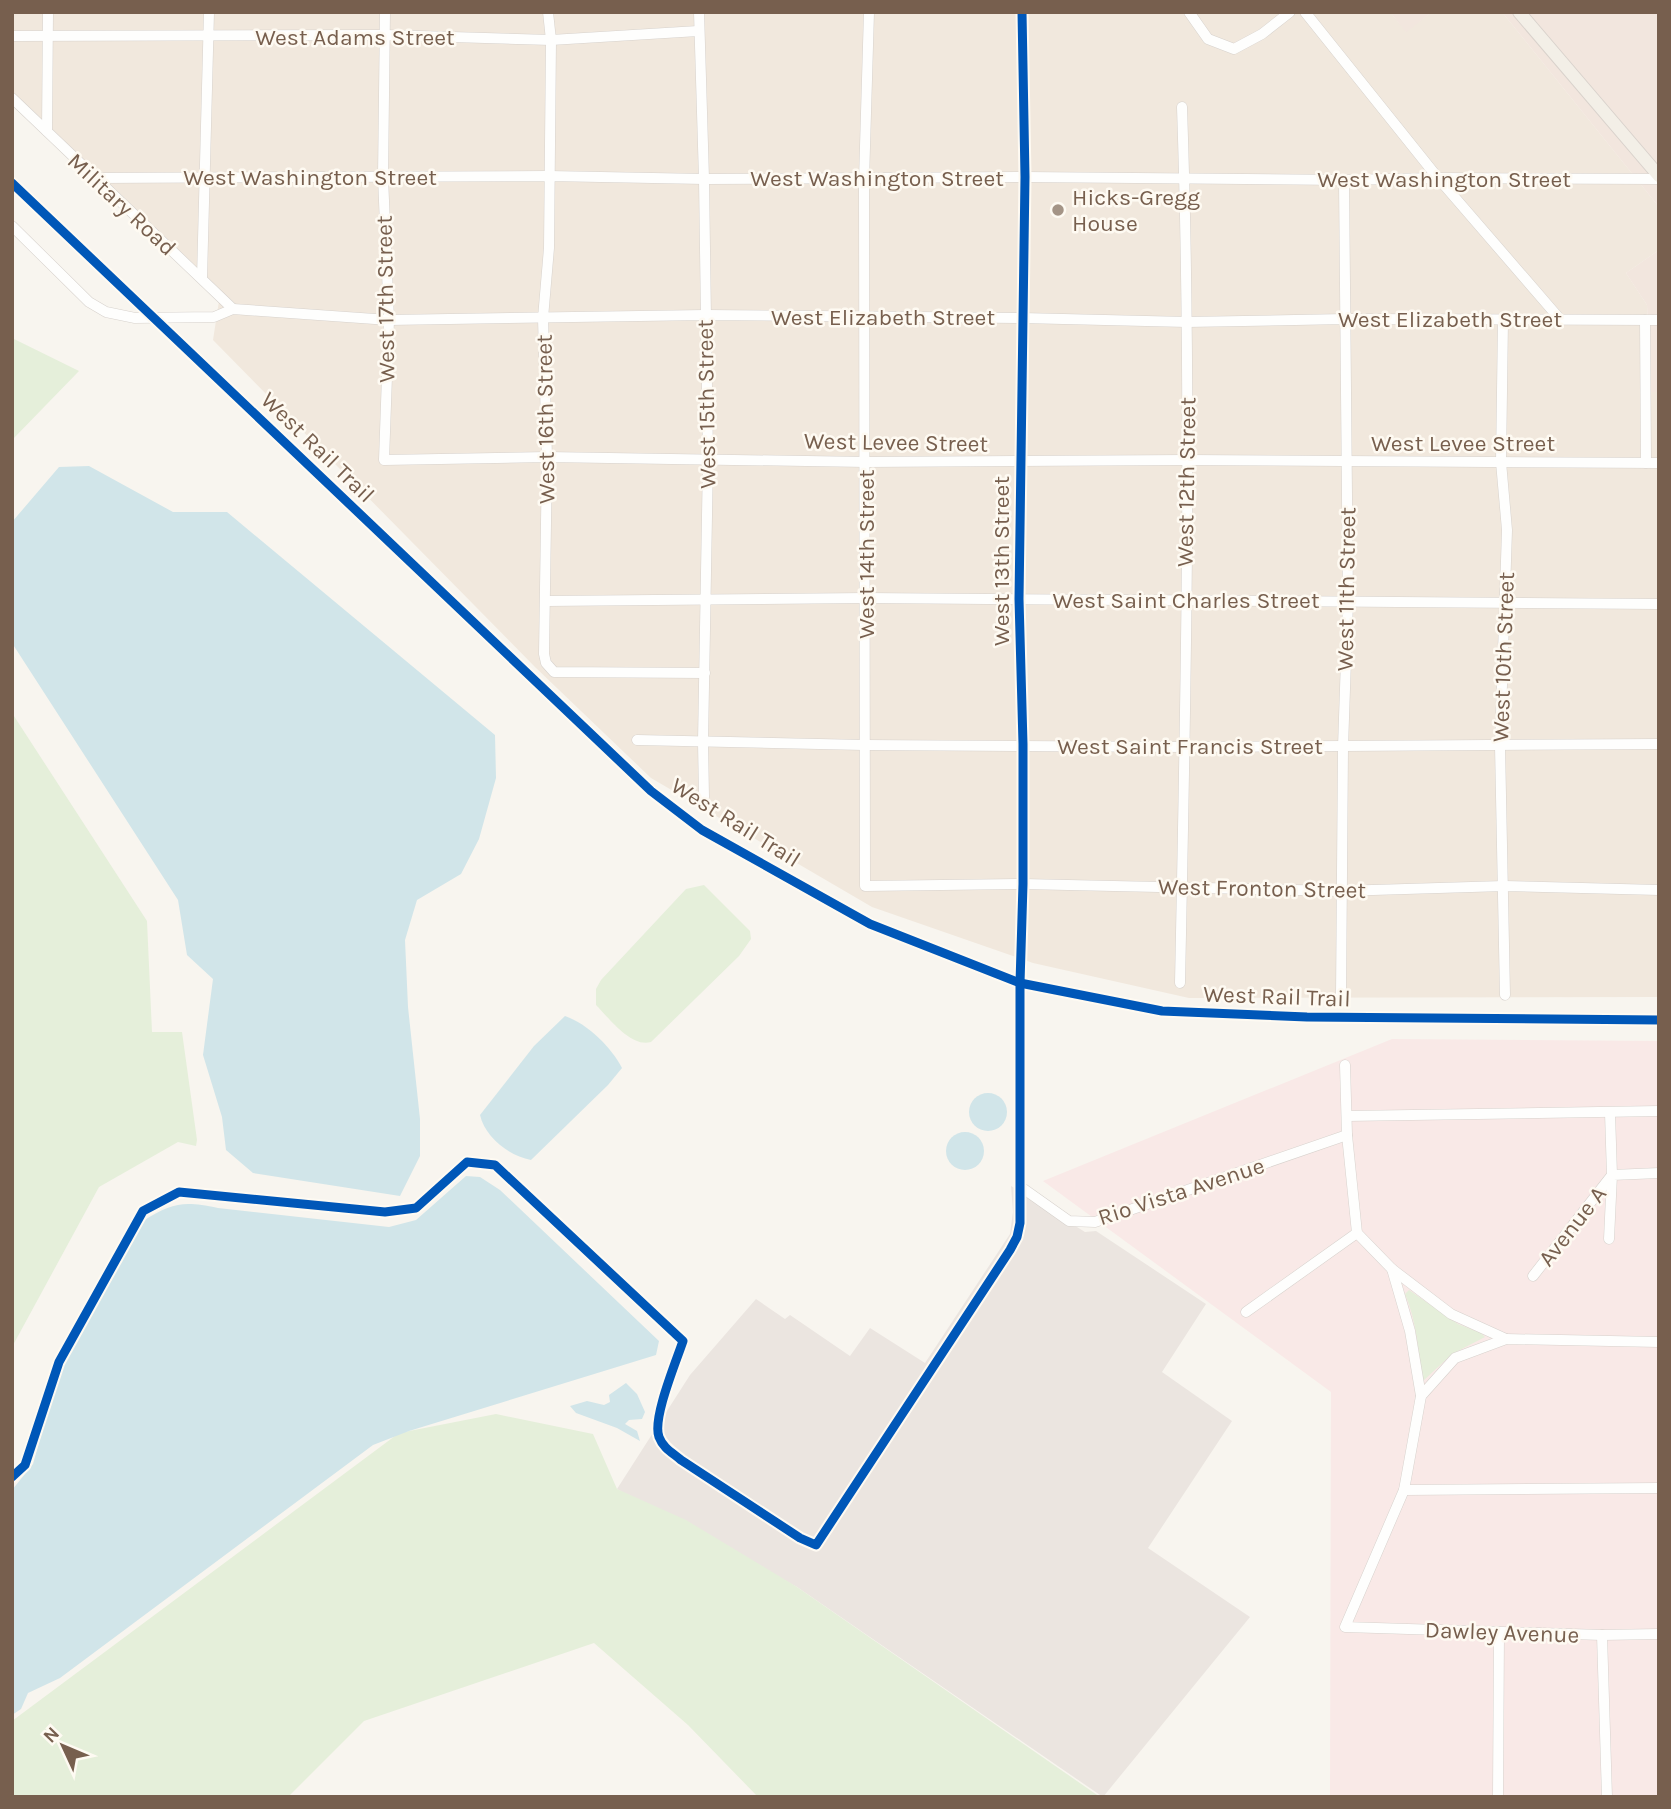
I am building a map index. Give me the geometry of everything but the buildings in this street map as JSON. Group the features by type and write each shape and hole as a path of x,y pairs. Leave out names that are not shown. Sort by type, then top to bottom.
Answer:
{"main road":[{"path":"1520,12 1659,178"}],"street":[{"path":"47,131 48,12"},
{"path":"202,278 209,12"},
{"name":"West 17th Street","path":"384,460 389,320 383,177 385,12"},
{"name":"West 16th Street","path":"548,12 551,40 549,248 543,318 547,457 546,663 554,672 705,673"},
{"name":"West 15th Street","path":"699,12 708,459 704,797"},
{"name":"West 14th Street","path":"865,886 864,180 869,12"},
{"name":"West 13th Street","path":"12,1477 24,1465 59,1362 143,1211 179,1192 385,1212 416,1208 467,1162 495,1166 683,1341 657,1417 657,1435 664,1446 790,1531 816,1545 1017,1237 1021,1187 1020,983 1023,884 1019,599 1025,177 1022,12"},
{"path":"1189,12 1208,39 1234,49 1262,34 1290,12"},
{"path":"1304,12 1438,178 1559,318"},
{"name":"West Adams Street","path":"12,36 385,35 551,40 698,31"},
{"name":"Military Road","path":"12,98 233,309"},
{"name":"West 12th Street","path":"1180,983 1186,747 1188,460 1181,107"},
{"name":"West Washington Street","path":"95,178 1659,178"},
{"name":"West 11th Street","path":"1341,998 1340,891 1348,601 1344,180"},
{"name":"West Elizabeth Street","path":"12,226 89,302 106,312 135,318 214,317 233,309 389,320 705,315 1187,322 1559,318 1659,320"},
{"name":"West 10th Street","path":"1503,320 1501,462 1507,530 1500,746 1506,995"},
{"path":"1645,320 1646,463"},
{"name":"West Levee Street","path":"384,460 547,457 1019,463 1188,460 1659,464"},
{"name":"West Saint Charles Street","path":"546,601 866,598 1659,604"},
{"name":"West Saint Francis Street","path":"637,740 864,745 1186,747 1659,744"},
{"name":"West Fronton Street","path":"865,886 1023,884 1340,891 1504,886 1659,890"},
{"path":"1345,1065 1346,1135 1357,1233 1392,1269 1451,1314 1506,1339"},
{"path":"1347,1116 1659,1111"},
{"name":"Avenue A","path":"1609,1239 1612,1175 1610,1113"},
{"name":"Rio Vista Avenue","path":"1021,1187 1069,1221 1095,1222 1346,1135"},
{"name":"Avenue A","path":"1533,1276 1612,1175 1659,1173"},
{"path":"1246,1312 1357,1233"},
{"path":"1392,1269 1410,1331 1421,1396 1404,1490 1659,1488"},
{"path":"1421,1396 1455,1358 1506,1339 1659,1342"},
{"name":"Dawley Avenue","path":"1404,1490 1345,1628 1659,1634"},
{"path":"1498,1797 1499,1632"},
{"path":"1602,1635 1607,1797"}],"shaded area":[{"path":"12,12 1390,12 1406,31 1432,12 1502,12 1659,207 1659,250 1626,273 1647,305 1651,391 1659,392 1659,997 1189,998 1033,963 872,907 651,778 535,667 213,340 219,301 12,96"},
{"path":"1390,12 1432,12 1406,32"},
{"path":"1502,12 1657,12 1659,207"},
{"path":"1659,250 1659,392 1651,392 1647,305 1626,273"},
{"path":"89,466 173,512 227,512 495,735 496,778 479,839 461,874 417,900 405,940 408,1007 420,1119 420,1156 400,1196 253,1173 226,1150 222,1117 203,1055 213,979 187,955 178,900 12,643 12,522 59,467"},
{"path":"565,1016 598,1037 622,1068 531,1160 523,1158 507,1150 493,1138 480,1115 534,1046"},
{"path":"1392,1039 1659,1041 1659,1797 1330,1797 1331,1392 1043,1181"},
{"path":"988,1093 1002,1098 1007,1112 1002,1126 988,1131 974,1126 969,1112 974,1098"},
{"path":"965,1132 979,1137 984,1151 979,1165 965,1170 951,1165 946,1151 951,1137"},
{"path":"466,1176 480,1177 500,1190 659,1341 656,1355 409,1431 373,1445 60,1678 28,1693 21,1709 12,1715 12,1490 33,1464 61,1365 143,1221 171,1207 196,1204 389,1227 416,1220"},
{"path":"1011,1186 1085,1232 1096,1231 1206,1304 1162,1372 1232,1421 1148,1548 1250,1617 1103,1797 797,1587 617,1489 690,1375 756,1299 785,1319 790,1315 850,1356 870,1328 925,1363 1010,1234 1013,1212"},
{"path":"626,1383 637,1394 645,1412 642,1419 629,1420 625,1424 637,1431 640,1441 617,1428 576,1413 570,1406 587,1401 604,1405 610,1402 609,1395"}],"green space":[{"path":"12,338 79,371 12,440"},
{"path":"12,713 147,921 152,1032 182,1032 197,1140 196,1146 178,1142 99,1187 12,1347"},
{"path":"704,885 750,931 751,939 739,956 651,1042 636,1041 621,1031 596,1005 596,989 601,980 686,889"},
{"path":"1409,1290 1458,1324 1485,1337 1452,1354 1423,1381 1415,1326 1405,1294"},
{"path":"496,1414 593,1434 617,1489 686,1520 797,1587 1100,1797 758,1797 688,1725 594,1643 364,1721 288,1797 12,1797 12,1721 399,1433"}],"cycle path":[{"path":"12,1477 25,1465 59,1362 143,1211 179,1192 385,1212 416,1208 467,1162 495,1165 683,1341 659,1417 659,1437 666,1447 681,1460 800,1538 816,1545 1010,1250 1020,1223 1023,744 1019,599 1025,177 1022,12"},
{"name":"West Rail Trail","path":"12,183 651,791 702,830 870,924 1020,983 1162,1011 1307,1017 1659,1020"}],"place":[{"name":"Hicks-Gregg House","path":"1058,210"}]}
